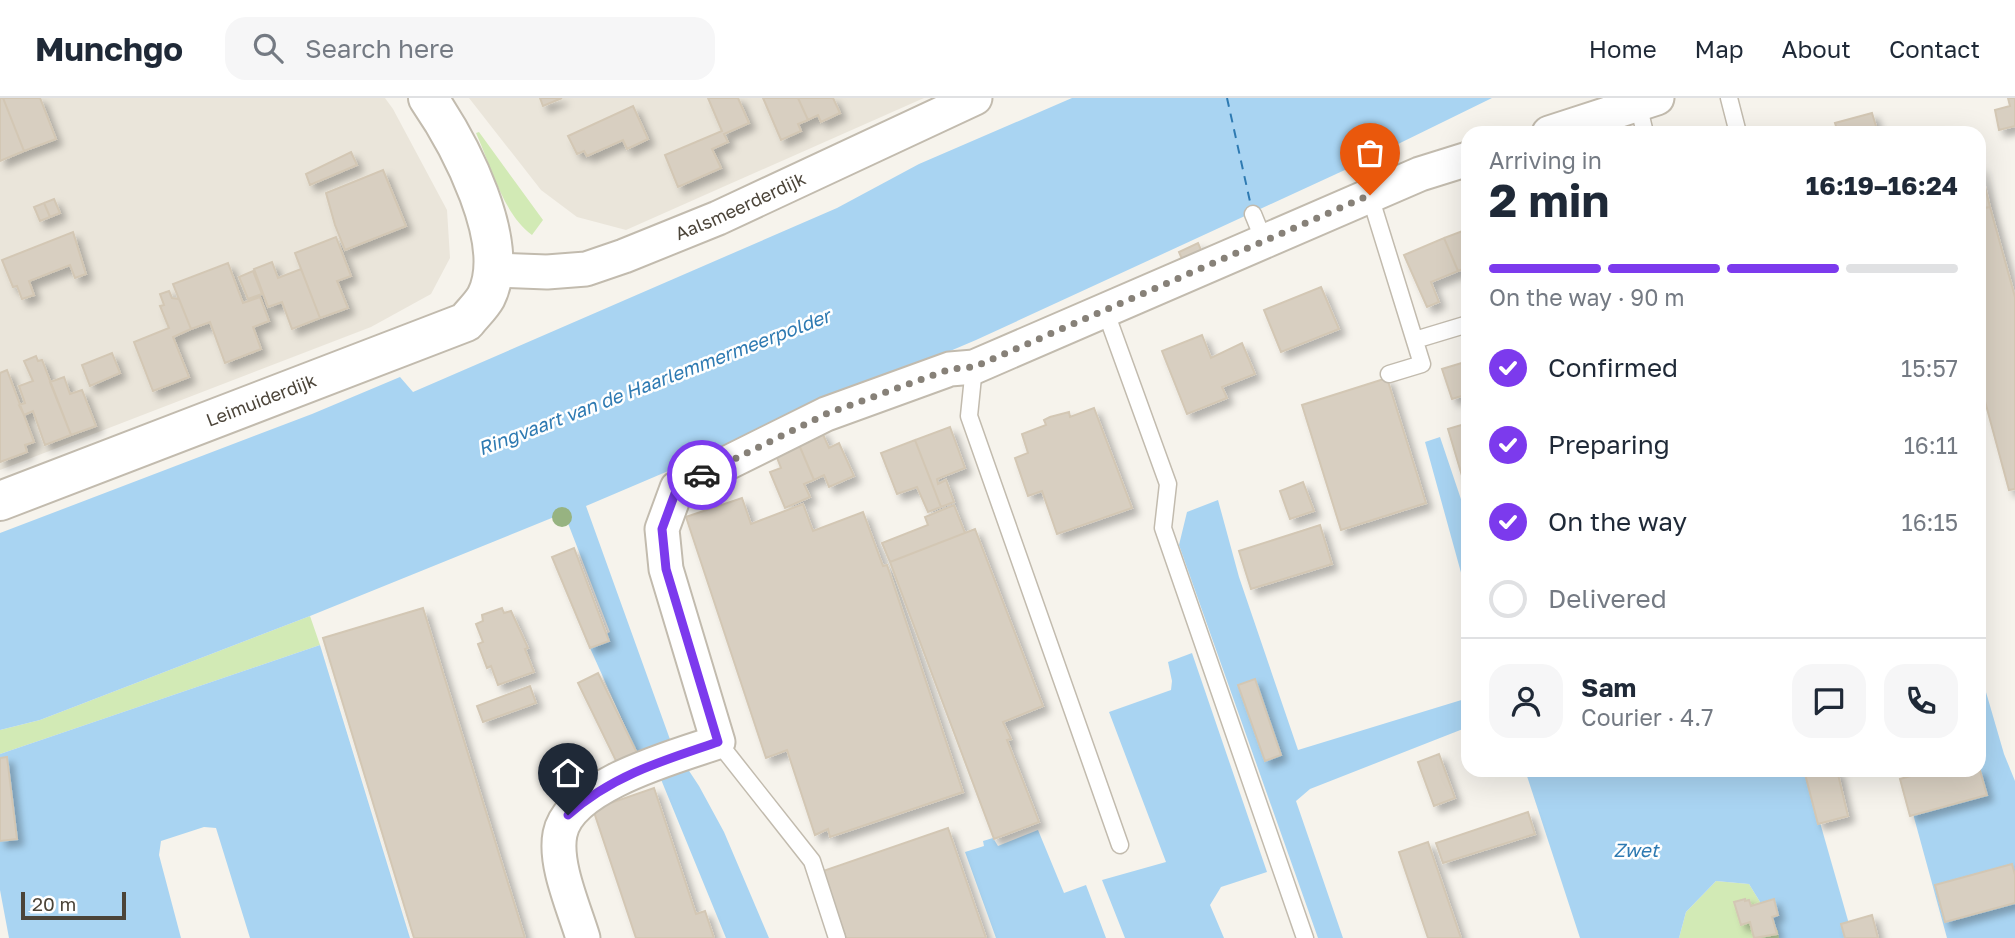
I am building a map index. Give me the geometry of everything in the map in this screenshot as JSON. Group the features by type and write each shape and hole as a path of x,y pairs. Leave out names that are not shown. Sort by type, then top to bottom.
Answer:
{"street":[{"path":"428,98 440,115 481,198 493,236 494,271"},
{"name":"Aalsmeerderdijk","path":"494,271 547,272 586,269 624,256 718,218 975,98"},
{"path":"1581,126 1646,112"},
{"path":"583,938 559,859 560,833 568,815 586,798 605,786 640,770 718,742 666,569 662,529 677,488 826,414 950,369 974,367 1105,310 1258,227 1370,195 1420,174 1461,161"},
{"name":"Leimuiderdijk","path":"0,500 466,322 486,298 494,271"}],"lane":[{"path":"1729,98 1736,126"},
{"path":"1370,195 1422,365 1389,374"},
{"path":"1105,310 1168,484 1163,528 1305,938"},
{"path":"1415,340 1461,326"},
{"path":"974,367 969,416 1120,845"},
{"path":"718,742 813,861 837,938"}],"shaded area":[{"path":"0,98 385,98 447,210 450,258 431,294 371,327 0,470"},
{"path":"469,98 924,98 626,230 577,217 541,190"}],"green space":[{"path":"479,132 543,220 532,235 505,202 476,133"},
{"path":"310,616 320,645 0,754 0,730 40,720"},
{"path":"1716,881 1749,884 1778,931 1779,938 1679,938 1686,912"}],"water":[{"name":"Ringvaart van de Haarlemmermeerpolder","path":"1072,98 1492,98 1347,169 976,340 586,506 672,745 699,786 724,832 769,938 726,938 660,777 638,755 590,648 596,639 610,632 564,513 310,616 40,720 0,730 0,533 312,414 400,377 413,392 837,208 919,164"},
{"path":"1440,437 1461,499 1461,573 1425,442"},
{"path":"1218,500 1239,577 1298,750 1461,700 1461,730 1310,789 1296,801 1343,938 1318,938 1179,545 1187,512"},
{"path":"320,645 410,938 250,938 216,828 204,827 161,841 159,855 181,938 9,938 0,890 0,754"},
{"path":"1192,653 1267,872 1221,887 1210,905 1224,938 1125,938 1102,880 1166,862 1109,712 1171,690 1168,662"},
{"path":"1986,692 2015,781 2015,938 1947,938 1903,777 1986,777"},
{"name":"Zwet","path":"1527,777 1807,777 1853,938 1779,938 1778,931 1749,884 1716,881 1686,912 1679,938 1580,938"},
{"path":"1038,830 1064,893 1086,885 1106,938 996,938 965,852 984,846 983,841 993,838 998,846"}],"building":[{"path":"0,98 3,98 24,151 0,161"},
{"path":"3,98 40,98 56,139 24,151"},
{"path":"540,98 562,98 543,106"},
{"path":"708,98 738,98 749,123 724,134 728,142 712,149 721,168 678,187 665,155 722,131"},
{"path":"763,98 798,98 808,120 798,124 801,131 781,140"},
{"path":"798,98 833,98 840,113 821,122 818,115 808,120"},
{"path":"2008,98 2015,98 2015,126 1999,130 1995,110 2010,106"},
{"path":"633,106 648,139 627,149 623,140 587,156 584,151 577,154 568,136"},
{"path":"1872,113 1876,126 1836,126 1835,123"},
{"path":"351,152 357,165 310,185 306,174"},
{"path":"383,170 406,226 345,250 326,193"},
{"path":"1986,191 1990,207 1986,208"},
{"path":"54,199 60,213 50,217 44,203"},
{"path":"44,203 50,217 40,221 34,207"},
{"path":"1990,207 2015,297 2015,489 2009,490 1986,405 1986,208"},
{"path":"73,232 86,274 75,278 70,265 29,281 34,295 22,299 17,286 13,287 2,260"},
{"path":"1461,232 1461,270 1458,271 1444,238"},
{"path":"336,237 351,276 337,281 348,308 320,318 295,253"},
{"path":"1444,238 1458,271 1431,282 1439,302 1427,307 1404,255"},
{"path":"1198,243 1203,255 1184,264 1179,252"},
{"path":"272,262 278,278 301,269 320,318 292,329 282,302 268,307 254,269"},
{"path":"228,263 243,303 260,297 269,321 253,327 261,349 225,363 210,322 191,329 173,284"},
{"path":"253,271 262,294 248,299 239,277"},
{"path":"1321,287 1339,329 1281,352 1264,310"},
{"path":"169,291 172,298 179,299 191,329 173,337 189,377 153,391 134,342 169,328 160,306 164,305 160,294"},
{"path":"1202,335 1211,358 1242,343 1255,374 1222,387 1227,398 1187,414 1162,351"},
{"path":"112,353 120,373 90,386 82,365"},
{"path":"36,356 38,361 42,360 71,435 45,445 33,411 24,415 19,405 25,403 19,386 33,381 24,361"},
{"path":"1461,363 1461,396 1452,399 1442,369"},
{"path":"7,370 34,442 25,445 27,452 0,462 0,373"},
{"path":"64,377 70,394 82,390 96,426 71,435 50,382"},
{"path":"1387,378 1426,503 1341,530 1302,405"},
{"path":"1094,408 1132,508 1057,534 1042,491 1028,496 1015,458 1028,453 1022,434 1046,425 1044,420 1050,417 1069,412 1070,417"},
{"path":"1461,425 1461,473 1448,429"},
{"path":"950,427 965,468 937,479 938,484 946,480 954,502 941,507 915,440"},
{"path":"821,430 829,448 839,443 854,476 829,487 824,475 814,480 797,440"},
{"path":"797,440 814,480 804,484 810,497 785,508 770,472 781,468 774,450"},
{"path":"915,440 941,507 928,512 917,487 897,494 881,453"},
{"path":"1303,482 1314,511 1290,519 1280,491"},
{"path":"742,498 751,524 803,504 813,531 863,512 883,566 887,565 963,792 830,837 828,829 815,835 787,750 766,758 686,517"},
{"path":"954,505 965,533 890,562 882,543 928,525 925,517"},
{"path":"1320,525 1332,564 1251,589 1239,551"},
{"path":"975,529 1043,706 1003,722 1011,739 1007,740 1039,822 994,839 890,562"},
{"path":"574,548 609,641 590,648 552,557"},
{"path":"423,608 525,938 414,938 323,638"},
{"path":"502,608 504,613 511,611 528,648 525,649 534,672 498,685 491,666 487,668 478,644 483,642 476,624 483,621 482,615"},
{"path":"598,673 638,755 618,765 578,683"},
{"path":"1255,679 1281,755 1265,761 1238,685"},
{"path":"530,686 536,703 483,722 477,706"},
{"path":"1439,754 1455,798 1434,806 1418,762"},
{"path":"7,757 17,839 0,841 0,758"},
{"path":"1806,777 1839,777 1848,816 1818,824"},
{"path":"1982,777 1987,795 1910,816 1900,779"},
{"path":"654,788 696,914 705,911 714,938 636,938 593,809"},
{"path":"1528,812 1535,834 1443,863 1436,843"},
{"path":"948,828 986,938 846,938 823,871"},
{"path":"1428,842 1461,938 1428,938 1399,852"},
{"path":"2012,864 2015,875 2015,903 1945,922 1935,885"},
{"path":"1774,899 1778,915 1772,917 1777,934 1754,938 1750,922 1741,925 1734,902 1749,900 1751,906"},
{"path":"1872,915 1878,938 1845,938 1841,924"}],"ferry route":[{"path":"1227,98 1251,206"}],"way so far":[{"path":"702,475 826,414 950,369 974,367 1370,195"}],"route":[{"path":"568,815 586,798 605,786 640,770 718,742 666,569 662,529 677,488 702,475"}]}
